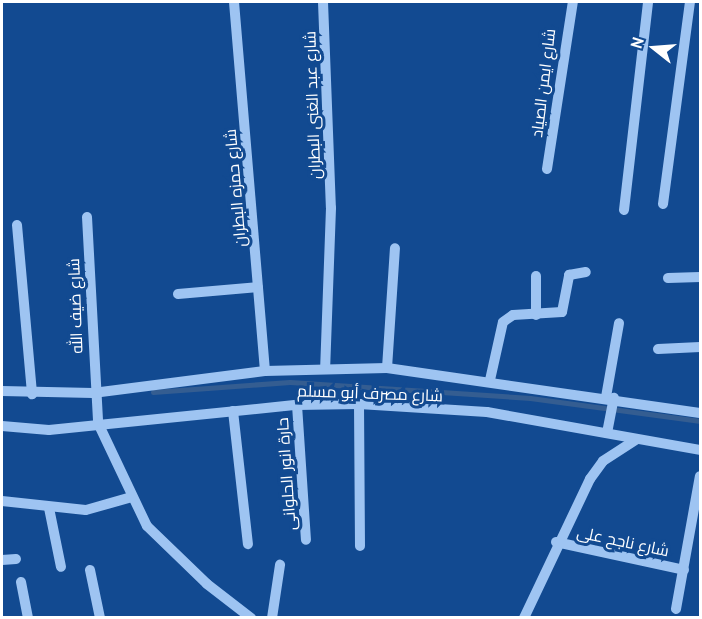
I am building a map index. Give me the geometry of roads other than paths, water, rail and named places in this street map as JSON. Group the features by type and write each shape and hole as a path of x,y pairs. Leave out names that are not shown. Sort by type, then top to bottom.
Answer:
{"street":[{"name":"شارع حمزه البطران","path":"234,2 265,371"},
{"name":"شارع عبد الغنى البطران","path":"323,2 331,208 325,368"},
{"name":"شارع ايمن الصياد","path":"547,169 573,2"},
{"path":"624,210 647,2"},
{"path":"663,204 690,2"},
{"name":"شارع ضيف الله","path":"87,217 93,393 98,423 147,526 177,558 251,618"},
{"path":"17,225 33,394"},
{"path":"387,368 395,248"},
{"path":"490,380 503,322 513,315 562,312 569,275 586,272"},
{"path":"536,276 536,315"},
{"path":"668,278 700,277"},
{"path":"178,294 258,287"},
{"path":"607,434 619,323"},
{"path":"657,349 700,347"},
{"name":"شارع مصرف أبو مسلم","path":"2,391 33,394 93,393 265,371 387,368 610,397 700,413"},
{"path":"359,404 360,546"},
{"name":"شارع مصرف أبو مسلم","path":"2,426 49,430 98,423 297,405 359,404 487,412 700,450"},
{"name":"حارة انور الحلوانى","path":"297,405 306,540"},
{"path":"233,411 248,544"},
{"path":"524,618 556,542 603,462 637,439"},
{"path":"676,609 700,476"},
{"path":"2,501 49,508 86,510 132,497"},
{"path":"49,508 61,567"},
{"name":"شارع ناجح على","path":"556,542 684,570"},
{"path":"2,560 16,559"},
{"path":"272,618 280,565"},
{"path":"90,570 100,618"},
{"path":"21,582 28,618"}],"waterway":[{"path":"153,392 290,382 530,398 700,421"}]}
